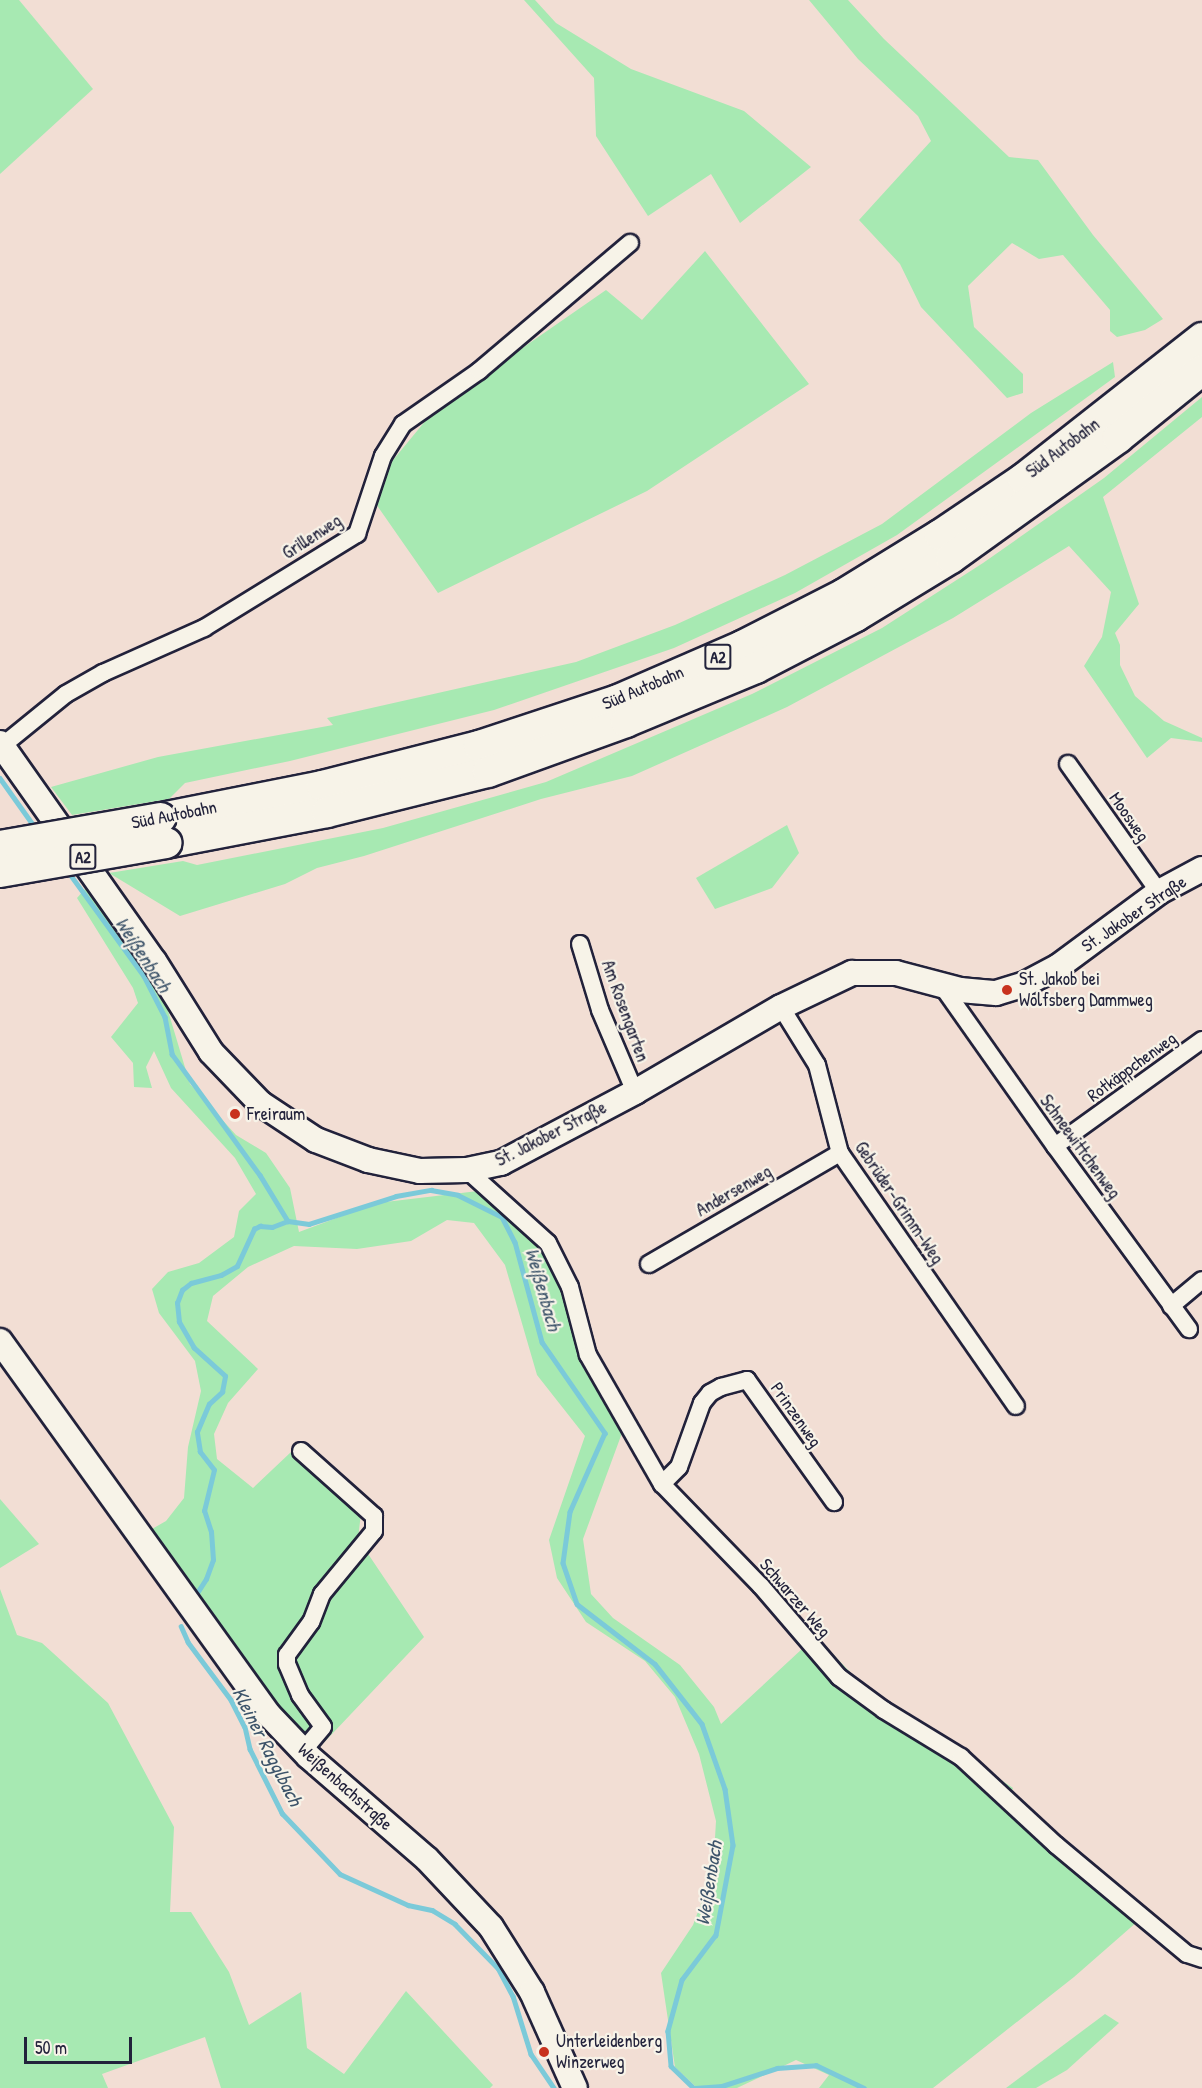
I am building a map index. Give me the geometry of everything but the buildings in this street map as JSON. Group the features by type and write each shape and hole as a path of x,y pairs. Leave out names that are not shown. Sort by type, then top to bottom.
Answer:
{"highway":[{"name":"Süd Autobahn","path":"0,872 164,831 322,786 479,746 618,700 742,646 844,594 940,535 1050,459 1202,338"},
{"name":"Süd Autobahn","path":"0,846 164,831 327,812 488,772 626,723 756,668 856,616 951,558 1119,438 1202,370"}],"main road":[{"name":"St. Jakober Straße","path":"1,744 154,961 211,1052 260,1103 316,1140 368,1160 420,1171 467,1170 501,1163 635,1092 781,1006 852,973 896,973 960,990 996,993 1023,985 1059,966 1159,892 1200,874"},
{"name":"Weißenbachstraße","path":"0,1341 243,1682 269,1715 303,1751 427,1859 491,1927 532,1992 575,2088"}],"street":[{"name":"Grillenweg","path":"1,744 66,694 103,673 204,628 357,534 383,456 403,424 479,370 630,243"},
{"name":"Moosweg","path":"1068,764 1159,892"},
{"name":"Am Rosengarten","path":"580,944 600,1010 635,1092"},
{"name":"Schneewittchenweg","path":"942,986 1055,1146 1189,1329"},
{"name":"Gebrüder-Grimm-Weg","path":"781,1006 817,1065 840,1153 1016,1406"},
{"name":"Rotkäppchenweg","path":"1055,1146 1202,1040"},
{"name":"Andersenweg","path":"649,1264 840,1153"},
{"name":"Schwarzer Weg","path":"467,1170 548,1243 570,1287 588,1355 662,1484 761,1586 839,1677 884,1710 962,1757 1065,1852 1187,1954 1202,1959"},
{"path":"1172,1306 1202,1280"},
{"name":"Prinzenweg","path":"662,1484 679,1467 702,1403 710,1393 721,1387 747,1380 834,1502"},
{"path":"301,1451 374,1516 374,1531 322,1594 311,1622 287,1655 287,1664 300,1695 323,1727 303,1751"}],"green space":[{"path":"0,0 19,0 93,89 0,174"},
{"path":"524,0 535,0 556,23 631,69 744,111 811,167 740,223 711,174 648,216 596,136 594,78"},
{"path":"809,0 848,0 884,39 1009,157 1038,160 1093,235 1163,319 1145,330 1117,337 1110,331 1110,310 1063,255 1039,259 1012,243 968,286 974,327 1023,374 1023,393 1007,398 921,307 900,264 859,220 931,141 918,116 858,59"},
{"path":"705,251 809,384 647,491 438,593 376,504 384,471 436,408 606,290 642,320"},
{"path":"1113,362 1115,377 897,535 795,593 674,648 494,710 290,761 185,783 169,799 72,815 51,787 158,757 333,725 327,718 576,662 675,625 785,575 882,524 1031,413"},
{"path":"1202,397 1202,417 1103,497 1139,604 1115,633 1120,645 1120,665 1135,696 1164,721 1202,738 1202,742 1171,738 1147,758 1084,666 1102,637 1111,592 1069,546 953,618 787,707 632,776 541,799 364,856 317,868 285,884 180,916 109,873 183,861 197,865 383,828 546,782 752,694 882,628 983,563 1104,478"},
{"path":"787,825 799,853 772,888 715,909 696,878"},
{"path":"92,881 163,994 190,1084 236,1135 266,1153 290,1188 299,1232 377,1203 478,1191 520,1223 561,1280 580,1362 622,1433 583,1539 591,1594 613,1618 680,1665 714,1707 721,1724 816,1636 866,1689 1013,1788 1006,1807 1138,1921 1074,1977 933,2088 819,2088 829,2075 796,2060 737,2088 697,2088 675,2067 661,1973 693,1925 713,1872 716,1821 699,1754 675,1697 645,1661 586,1622 557,1578 549,1540 585,1436 537,1375 505,1265 474,1223 447,1220 411,1241 357,1249 294,1246 248,1267 213,1296 207,1321 258,1369 228,1403 214,1434 217,1459 253,1488 291,1452 361,1513 358,1539 424,1637 314,1753 261,1700 145,1533 166,1521 184,1498 188,1447 201,1391 195,1361 159,1313 152,1289 168,1272 199,1263 234,1237 239,1211 256,1194 235,1158 171,1088 154,1051 146,1067 152,1088 134,1087 133,1063 111,1037 138,1003 133,988 77,898"},
{"path":"0,1499 39,1544 0,1568"},
{"path":"0,1589 17,1635 42,1643 108,1703 174,1827 170,1912 191,1912 229,1972 249,2025 301,1992 307,2048 344,2074 406,1991 493,2085 490,2088 221,2088 205,2037 102,2074 108,2088 0,2088"},
{"path":"1105,2014 1119,2023 1067,2070 1036,2088 1006,2088"}],"waterway":[{"name":"Weißenbach","path":"0,778 37,830"},
{"name":"Weißenbach","path":"67,870 144,976 165,1017 172,1054 260,1175 288,1221 309,1224 396,1196 431,1190 458,1195 502,1217 515,1242 542,1342 605,1433 570,1512 563,1563 577,1604 655,1664 702,1724 725,1789 733,1845 716,1935 682,1980 668,2031 671,2066 694,2088"},
{"name":"Kleiner Ragglbach","path":"195,1596 206,1579 213,1560 211,1532 204,1511 214,1470 200,1452 197,1432 209,1404 222,1392 225,1376 194,1348 179,1322 177,1303 182,1290 191,1283 221,1275 237,1266 254,1229 260,1226 272,1227 288,1221"},
{"name":"Kleiner Ragglbach","path":"181,1626 188,1642 231,1700 245,1727 250,1749 282,1813 340,1874 408,1905 432,1910 455,1924 498,1968 513,1996 531,2054 554,2088"},
{"name":"Weißenbach","path":"695,2088 722,2086 777,2068 816,2065 864,2088"}],"place":[{"name":"St. Jakob bei Wolfsberg Dammweg","path":"1007,990"},
{"name":"Freiraum","path":"235,1114"},
{"name":"Unterleidenberg Winzerweg","path":"544,2052"}]}
